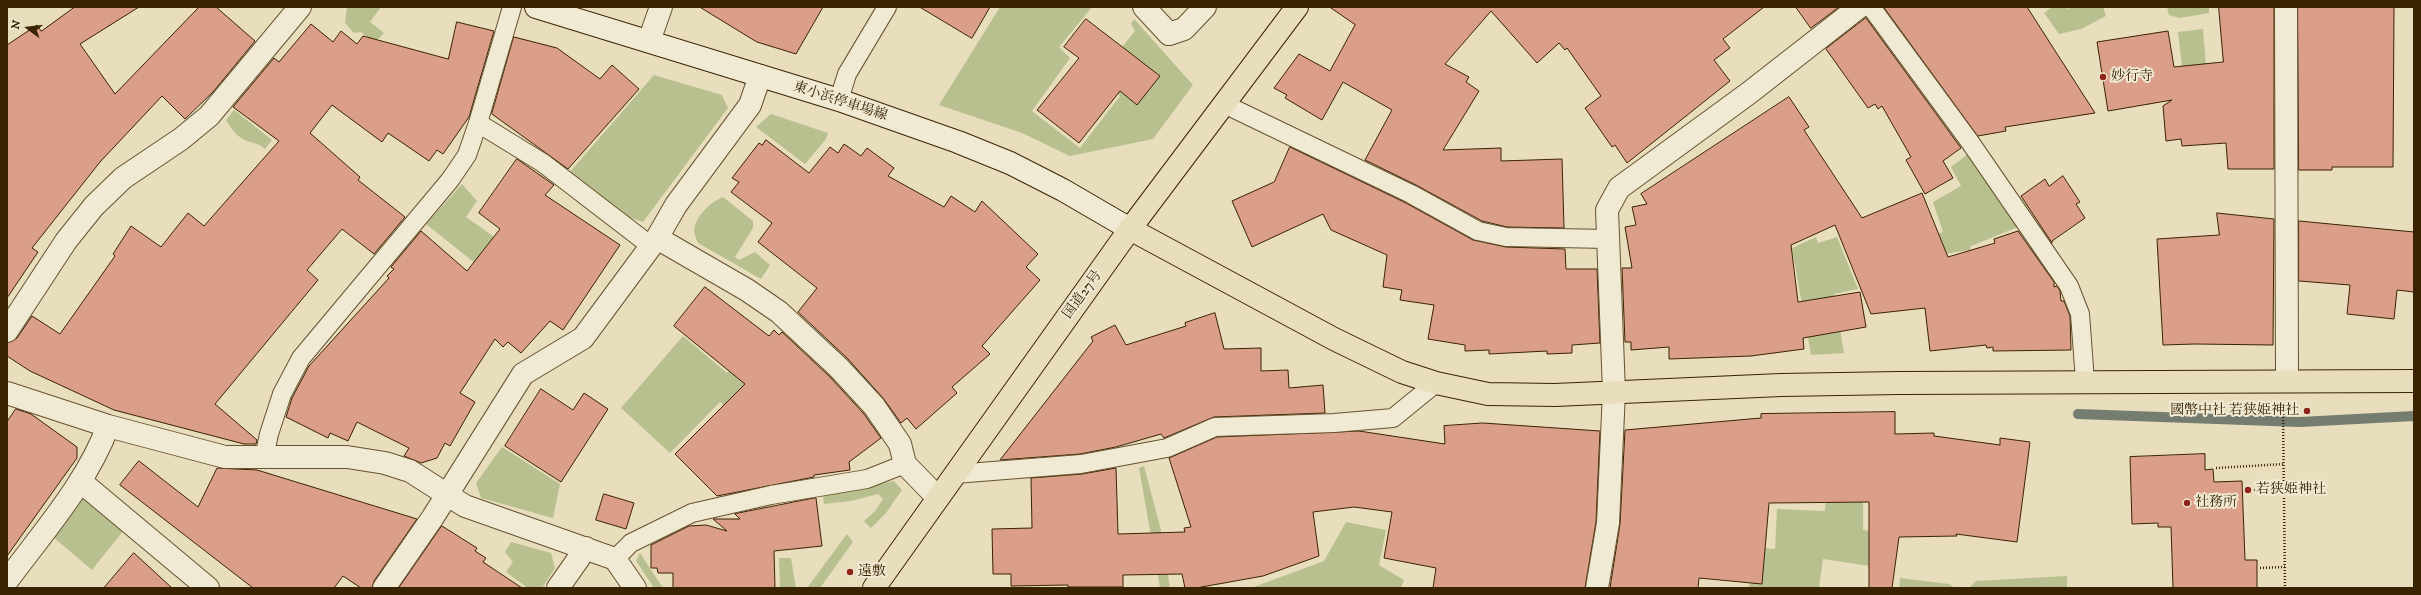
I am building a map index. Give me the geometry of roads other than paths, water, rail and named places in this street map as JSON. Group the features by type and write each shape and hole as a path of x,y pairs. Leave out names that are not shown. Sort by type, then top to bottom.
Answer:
{"main road":[{"name":"国道27号","path":"874,588 954,474 1130,230 1297,7"},
{"path":"1130,230 1334,338 1402,372 1436,383 1488,394 1555,395 1789,385 2085,381 2414,381"}],"street":[{"path":"7,331 66,241 94,206 124,178 181,139 209,116 300,7"},
{"name":"東小浜停車場線","path":"536,7 649,40 839,100 958,142 1010,164 1063,190 1130,230"},
{"path":"649,40 661,7"},
{"path":"1144,7 1169,34 1184,29 1204,7"},
{"path":"1597,588 1608,523 1614,392 1607,210 1619,188 1749,93 1859,7"},
{"path":"2286,7 2288,381"},
{"path":"384,588 523,374 583,338 654,242 676,205 750,105 760,76"},
{"path":"654,242 747,290 779,312 838,368 874,406 900,444 905,464 938,498"},
{"path":"7,393 108,426 226,457 264,458 347,456 385,463 410,471 465,506 615,559 635,588"},
{"path":"7,581 80,481 101,445 108,426"},
{"path":"80,481 208,588"},
{"path":"558,588 586,548"}],"lane":[{"path":"264,458 269,434 282,394 301,358 450,180 467,155 478,123 512,7"},
{"path":"839,100 847,74 887,7"},
{"path":"1871,7 1970,142 2069,286 2080,314 2085,381"},
{"path":"1224,104 1411,194 1478,231 1506,237 1608,239"},
{"path":"478,123 542,163 654,242"},
{"path":"954,474 1081,464 1167,448 1215,427 1334,423 1393,418 1436,383"},
{"path":"615,559 631,543 692,514 770,495 867,479 905,464"}],"waterway":[{"path":"2078,414 2300,422 2414,416"}],"place":[{"name":"妙行寺","path":"2103,77"},
{"name":"國幣中社 若狭姫神社","path":"2307,411"},
{"name":"若狭姫神社","path":"2248,490"},
{"name":"社務所","path":"2187,503"},
{"name":"遠敷","path":"850,572"}]}
